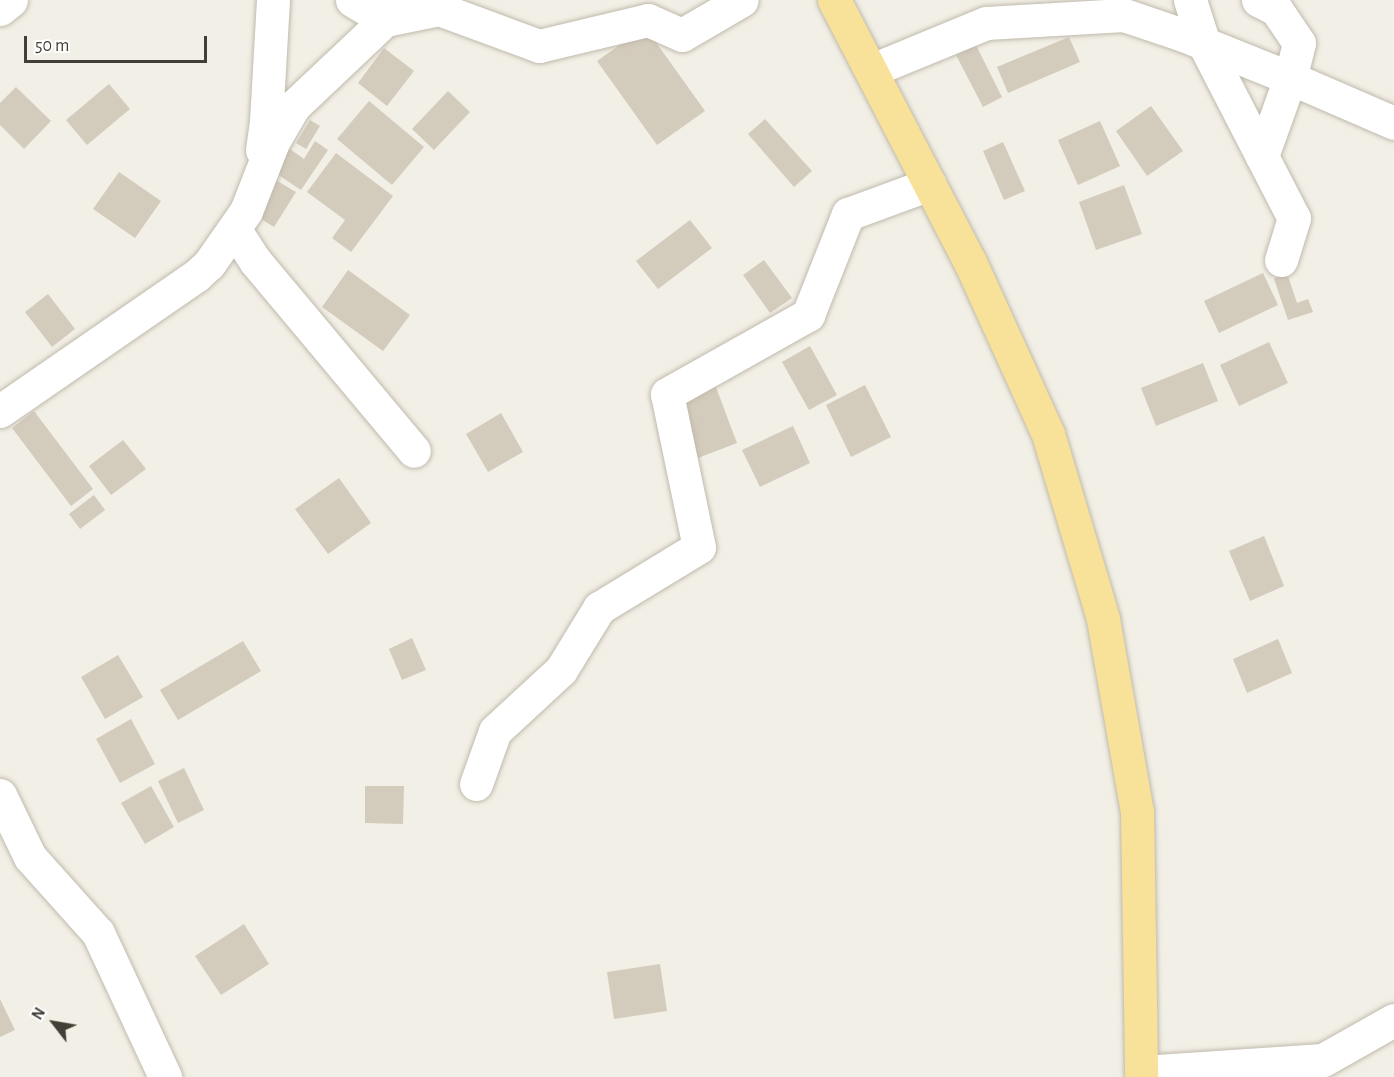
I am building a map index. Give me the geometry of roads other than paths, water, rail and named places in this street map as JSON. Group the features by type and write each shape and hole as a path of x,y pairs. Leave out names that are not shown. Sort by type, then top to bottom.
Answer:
{"main road":[{"path":"834,0 970,262 1048,434 1102,619 1137,811 1141,1075"}],"street":[{"path":"0,9 12,0"},
{"path":"258,179 266,121 273,0"},
{"path":"352,0 392,10 439,9 539,46 648,21 682,35 742,0"},
{"path":"1190,0 1204,44 1294,218 1281,260"},
{"path":"1258,0 1276,9 1299,43 1290,78 1262,156"},
{"path":"0,411 196,276 209,264 246,212 273,142 294,106 392,10"},
{"path":"872,70 986,22 1124,15 1290,78 1394,123"},
{"path":"476,784 495,731 561,670 599,608 699,547 667,394 808,315 848,214 930,184"},
{"path":"235,230 256,262 414,452"},
{"path":"0,795 30,857 98,933 165,1077"},
{"path":"1141,1075 1323,1060 1394,1020"}]}
